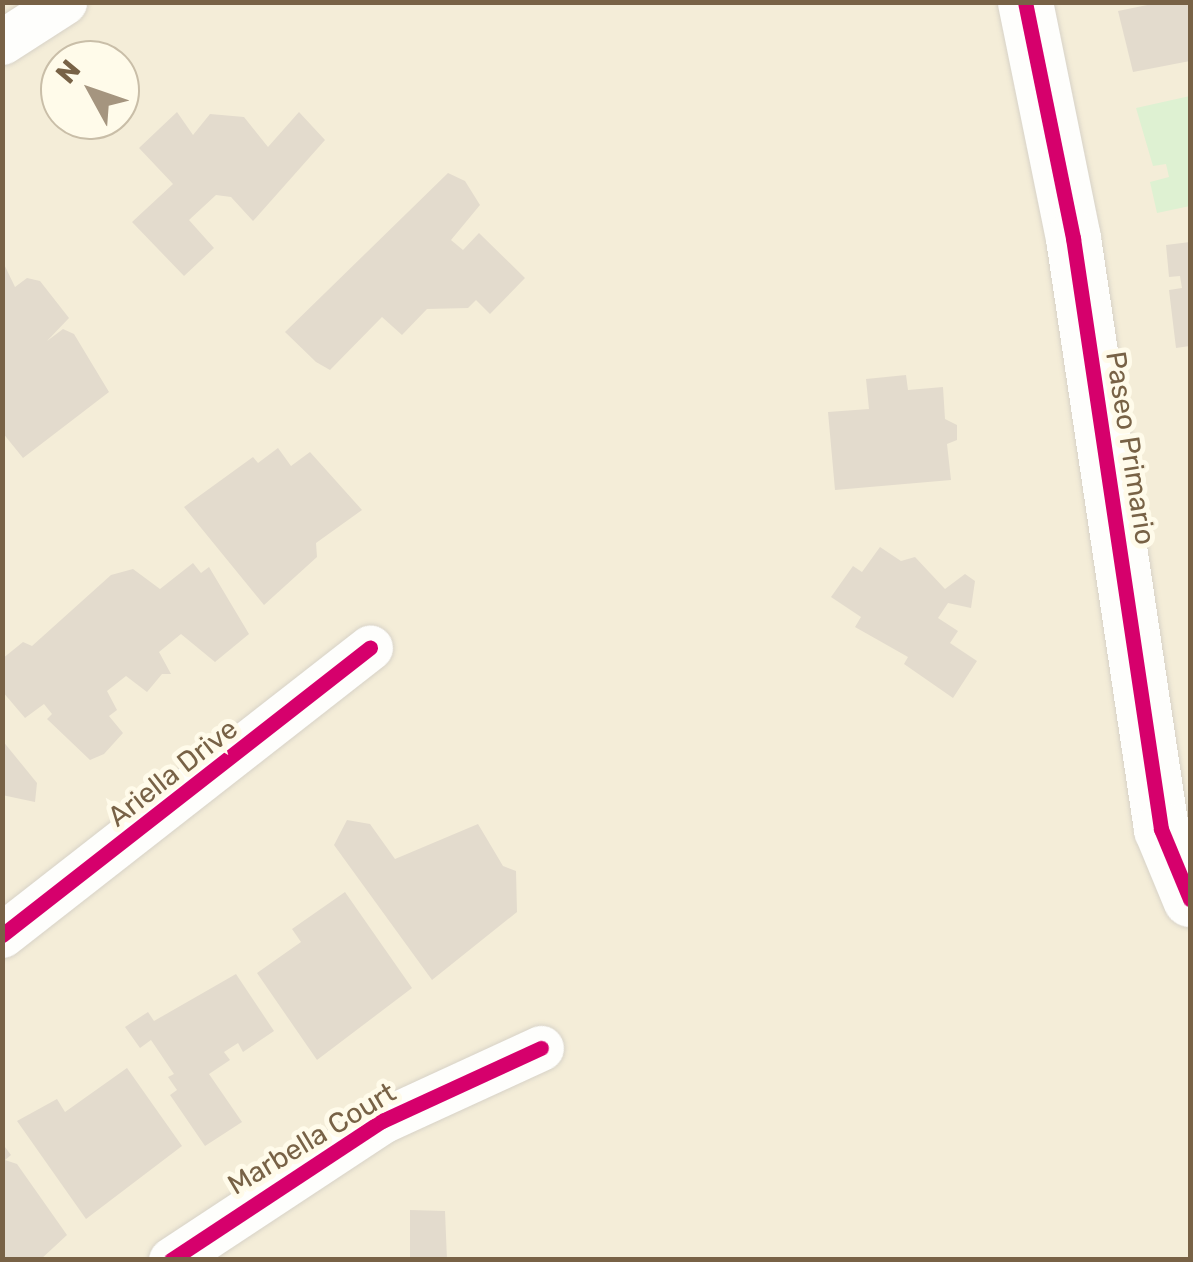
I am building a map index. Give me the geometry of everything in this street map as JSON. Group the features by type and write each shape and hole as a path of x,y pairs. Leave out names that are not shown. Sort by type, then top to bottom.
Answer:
{"street":[{"path":"2,42 64,2"},
{"name":"Paseo Primario","path":"1025,2 1073,238 1190,898"},
{"name":"Ariella Drive","path":"2,936 370,647"},
{"name":"Marbella Court","path":"171,1260 382,1121 541,1048"}],"shaded area":[{"path":"3,3 1190,3 1190,1259 3,1259"}],"green space":[{"path":"1190,96 1190,206 1157,213 1150,182 1169,177 1166,164 1153,166 1136,108"}],"building":[{"path":"1157,3 1190,3 1190,61 1133,72 1118,11"},
{"path":"177,112 193,135 210,114 244,117 268,147 299,112 325,140 253,221 231,197 216,195 189,220 214,248 184,276 132,222 173,184 139,148"},
{"path":"448,173 465,181 480,205 451,240 463,250 479,233 525,278 490,314 476,300 468,308 427,309 402,335 382,317 330,370 316,362 285,332"},
{"path":"1190,242 1190,346 1176,348 1169,290 1182,288 1180,276 1169,277 1166,245"},
{"path":"2,260 15,287 27,278 40,281 69,318 47,341 63,329 74,334 109,392 23,458 2,432"},
{"path":"906,375 908,390 943,387 945,419 957,425 957,440 947,444 951,480 835,490 828,412 869,409 866,379"},
{"path":"278,448 291,466 310,452 362,510 316,543 317,557 264,605 184,507 253,457 258,463"},
{"path":"880,547 901,561 915,557 945,589 965,574 975,581 971,608 948,603 938,618 958,631 950,643 977,661 953,698 904,664 908,657 855,627 861,617 831,597 853,566 862,572"},
{"path":"193,563 201,573 209,567 249,634 215,662 181,634 159,652 171,674 162,674 147,692 126,676 107,691 117,710 109,716 123,733 104,754 90,760 47,719 52,714 44,704 25,718 2,691 2,659 23,642 32,646 111,575 133,569 160,589"},
{"path":"2,740 37,783 35,802 2,795"},
{"path":"347,820 370,824 395,859 478,824 503,866 516,871 517,912 432,980 334,845"},
{"path":"345,892 412,988 317,1060 257,973 301,942 292,929"},
{"path":"236,974 274,1031 243,1052 238,1043 224,1052 230,1060 209,1074 242,1122 205,1146 170,1095 177,1090 168,1077 174,1074 151,1040 140,1048 125,1027 148,1012 154,1021"},
{"path":"127,1068 182,1146 86,1219 17,1121 57,1099 65,1112"},
{"path":"2,1143 11,1155 5,1160 17,1164 67,1235 40,1260 2,1260"},
{"path":"410,1210 445,1211 447,1260 410,1260"}],"cycle path":[{"path":"1025,2 1073,238 1161,829 1190,899"},
{"path":"2,935 370,647"},
{"path":"171,1260 382,1121 541,1048"}]}
